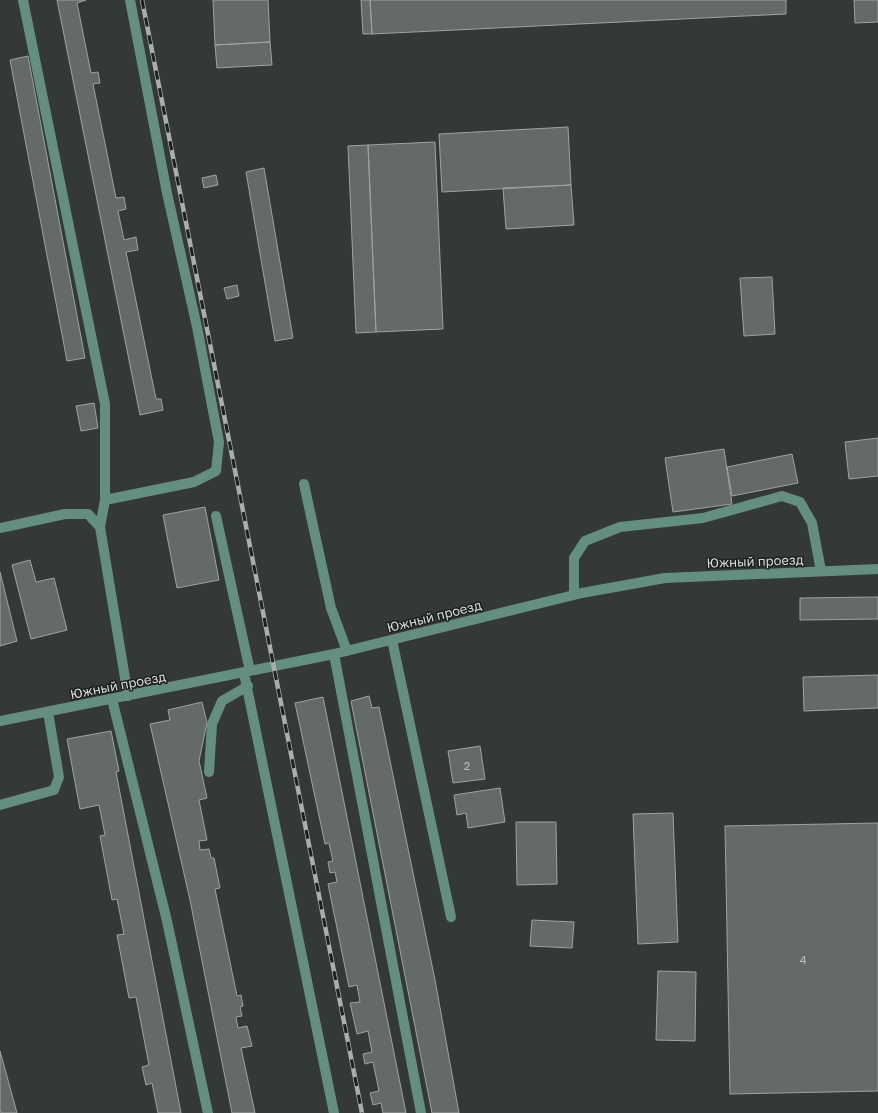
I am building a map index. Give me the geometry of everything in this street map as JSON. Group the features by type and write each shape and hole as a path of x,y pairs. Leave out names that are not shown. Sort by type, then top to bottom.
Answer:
{"street":[{"path":"23,0 105,404 105,500 100,527 128,696"},
{"path":"105,500 194,482 216,471 219,442 197,327 167,193 130,0"},
{"path":"304,484 331,608 347,651"},
{"path":"574,595 574,558 585,541 620,527 703,518 782,496 800,502 812,523 821,571"},
{"path":"0,528 65,514 88,514 100,527"},
{"path":"216,516 247,672 252,717 334,1113"},
{"name":"Южный проезд","path":"0,721 334,654 574,595 665,578 878,569"},
{"path":"392,640 451,917"},
{"path":"334,654 420,1113"},
{"path":"209,772 212,724 222,701 248,686"},
{"path":"112,699 167,921 208,1113"},
{"path":"0,805 54,790 59,777 48,712"}],"building":[{"path":"57,0 86,0 77,3 91,73 98,72 100,83 93,84 116,198 124,197 126,209 118,211 124,240 136,237 138,250 126,252 156,399 161,399 163,410 140,415"},
{"path":"213,0 268,0 270,42 215,45"},
{"path":"361,0 370,0 372,34 363,34"},
{"path":"370,0 786,0 786,14 372,34"},
{"path":"854,0 878,0 878,22 855,23"},
{"path":"270,42 272,65 217,68 215,45"},
{"path":"28,56 85,358 67,361 10,60"},
{"path":"568,127 571,185 442,192 439,134"},
{"path":"435,142 443,329 376,332 368,145"},
{"path":"368,145 376,332 356,333 348,146"},
{"path":"264,168 293,338 275,341 246,172"},
{"path":"216,175 218,185 204,188 202,178"},
{"path":"571,185 574,225 506,229 503,188"},
{"path":"772,277 775,334 744,336 740,278"},
{"path":"237,285 239,296 227,299 224,288"},
{"path":"94,403 98,428 81,431 76,406"},
{"path":"878,438 878,476 849,479 845,442"},
{"path":"724,449 732,504 673,512 665,458"},
{"path":"792,454 798,483 732,496 727,467"},
{"path":"205,507 219,580 177,588 163,515"},
{"path":"30,560 36,582 54,578 67,630 31,639 12,565"},
{"path":"0,572 17,641 0,646"},
{"path":"878,597 878,619 800,620 800,598"},
{"path":"878,675 878,708 804,711 803,677"},
{"path":"369,696 372,708 379,707 435,980 459,1113 432,1113 351,701"},
{"path":"323,697 406,1113 383,1113 381,1103 373,1105 370,1093 379,1091 373,1062 365,1064 363,1054 372,1052 368,1031 357,1034 350,1003 360,1002 357,985 349,987 328,884 337,882 335,872 330,873 328,862 333,861 329,843 325,844 295,703"},
{"path":"202,702 207,723 199,761 207,798 199,800 207,840 199,841 200,850 209,849 211,858 214,858 220,888 215,889 237,996 241,995 243,1006 240,1007 242,1016 236,1017 238,1028 247,1026 252,1046 241,1048 255,1113 232,1113 190,900 150,724 170,720 168,710"},
{"path":"111,731 119,771 116,772 181,1113 158,1113 152,1083 146,1085 142,1067 149,1065 136,997 129,998 117,935 124,934 117,899 112,900 100,836 105,835 99,805 80,809 67,739"},
{"path":"480,746 485,779 453,783 448,751"},
{"path":"500,788 505,822 468,828 466,813 457,815 454,795"},
{"path":"673,813 678,942 638,944 633,814"},
{"path":"516,822 556,822 557,884 517,885"},
{"path":"878,823 878,1091 730,1094 725,826"},
{"path":"532,920 574,922 572,948 530,946"},
{"path":"658,971 696,972 695,1041 656,1040"},
{"path":"0,1051 17,1113 1,1113 0,1110"}],"railway":[{"path":"142,0 362,1113"}]}
